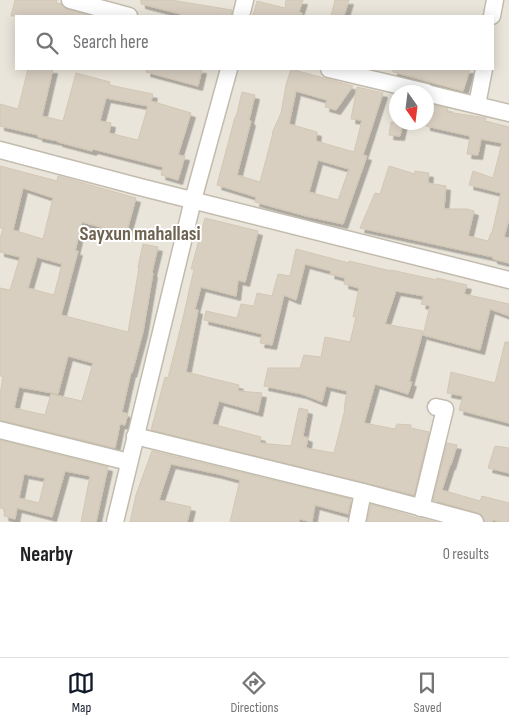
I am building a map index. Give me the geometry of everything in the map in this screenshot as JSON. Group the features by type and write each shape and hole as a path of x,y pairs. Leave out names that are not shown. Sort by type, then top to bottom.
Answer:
{"street":[{"path":"70,0 125,15"},
{"path":"241,15 245,0"},
{"path":"492,15 495,0"},
{"path":"115,522 193,200 229,70"},
{"path":"333,70 394,85"},
{"path":"478,105 484,70"},
{"path":"434,95 509,113"},
{"path":"0,150 509,280"},
{"path":"421,508 445,409 436,407"},
{"path":"0,430 129,462"},
{"path":"136,436 363,492 475,522"},
{"path":"357,522 363,492"}],"shaded area":[{"path":"0,0 509,0 509,522 0,522"}],"building":[{"path":"15,0 57,0 56,3 61,4 67,9 88,15 15,15 11,16"},
{"path":"141,0 171,0 232,10 231,15 180,15 141,4"},
{"path":"286,0 303,0 299,12 302,15 253,15 257,1 285,8"},
{"path":"335,0 349,0 344,15 331,15"},
{"path":"28,70 53,70 42,116 63,121 76,73 110,82 109,85 153,94 151,101 191,113 178,155 185,156 178,180 161,175 163,167 93,149 92,151 0,126 0,104 18,109","holes":["106,98 148,106 138,140 109,133 111,123 100,121"]},
{"path":"147,70 202,70 198,86 146,72"},
{"path":"291,70 353,86 336,110 325,107 327,100 296,91 289,124 317,132 316,141 354,152 362,120 351,119 357,87 383,93 363,155 367,156 343,224 255,202 256,197 217,185 242,92 255,95 249,120 251,121 237,175 260,182 272,133 281,113","holes":["318,160 349,169 338,200 309,192"]},
{"path":"393,70 470,70 463,91 393,72"},
{"path":"434,105 448,108 447,112 486,118 485,121 509,127 509,219 504,237 509,238 509,263 493,259 493,257 360,228 375,193 380,194 389,166 415,174 415,171 429,173 428,183 446,186 444,209 467,209 474,211 468,236 488,241 492,233 501,193 469,185 473,171 493,178 502,143 481,139 478,155 467,154 470,136 434,128"},
{"path":"390,130 401,130 400,136 389,135"},
{"path":"0,166 57,181 58,176 136,198 126,234 82,222 75,251 78,251 61,315 128,332 143,244 158,247 152,272 143,332 122,412 128,414 125,425 120,424 115,448 0,420 0,395 3,376 0,376 0,288 10,290 20,257 0,252 0,239 3,228 0,228","holes":["23,188 53,198 43,239 13,230","37,257 62,264 54,295 28,288","68,356 93,363 82,401 51,394 45,415 14,408 19,387 58,394"]},
{"path":"205,218 258,231 245,282 238,280 236,296 201,287 195,309 198,310 186,372 239,385 238,391 262,393 258,412 219,401 212,424 261,437 260,443 291,446 299,408 308,410 303,436 308,438 306,448 334,453 345,409 347,391 326,386 322,402 302,394 264,386 268,368 300,368 304,355 321,357 325,337 350,342 356,317 353,317 359,288 344,284 345,278 330,274 331,271 305,264 296,300 284,295 272,345 260,343 262,334 204,320 206,311 237,318 241,304 254,306 257,293 272,296 278,274 290,276 296,249 349,263 349,261 467,285 464,294 509,304 509,316 490,309 480,350 423,335 430,306 421,304 424,296 396,291 385,324 423,331 409,382 412,382 408,394 375,384 364,423 395,429 397,424 411,425 411,428 429,432 414,495 151,430 165,377 168,378 194,269 191,269"},
{"path":"505,342 509,342 509,423 459,410 463,396 447,393 451,372 495,383"},
{"path":"0,440 108,467 96,522 81,522 90,476 65,471 52,517 17,508 15,519 4,516 5,509 0,508","holes":["24,474 45,478 39,503 19,498"]},
{"path":"447,443 457,445 442,490 480,501 482,496 509,503 509,522 492,520 492,522 485,522 482,515 478,513 433,500"},
{"path":"495,446 509,448 509,473 488,468"},
{"path":"152,451 351,499 348,514 315,505 312,522 300,519 299,522 230,522 240,480 171,464 159,500 191,507 187,522 130,522 136,495"},
{"path":"371,504 418,518 436,522 367,522"}],"district":[{"name":"Sayxun mahallasi","path":"140,233"}]}
